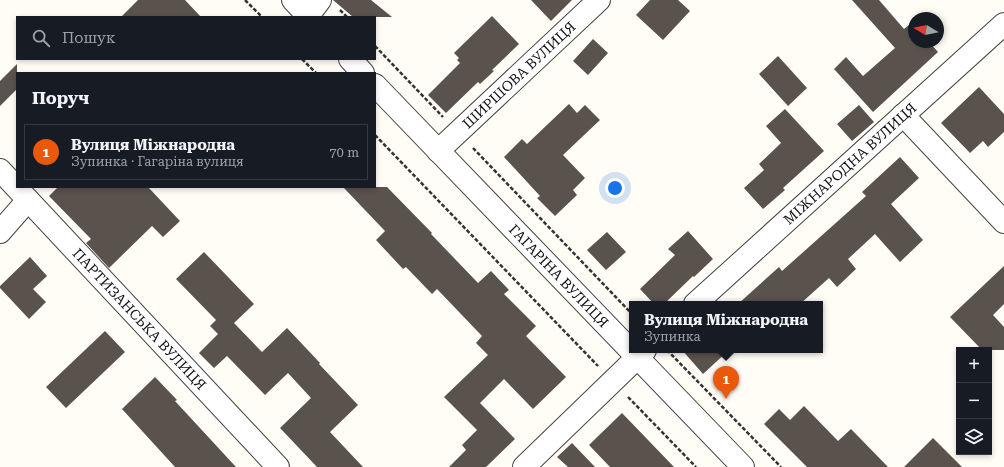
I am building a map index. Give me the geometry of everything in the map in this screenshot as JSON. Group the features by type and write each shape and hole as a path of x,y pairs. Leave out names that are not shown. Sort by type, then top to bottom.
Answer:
{"street":[{"path":"293,0 312,11"},
{"name":"ШИРШОВА ВУЛИЦЯ","path":"438,151 599,0"},
{"name":"МІЖНАРОДНА ВУЛИЦЯ","path":"698,301 1004,24"},
{"path":"351,60 362,72"},
{"name":"ГАГАРІНА ВУЛИЦЯ","path":"376,86 438,151 629,343"},
{"path":"903,115 1004,222"},
{"name":"ПАРТИЗАНСЬКА ВУЛИЦЯ","path":"0,170 16,187"},
{"name":"ПАРТИЗАНСЬКА ВУЛИЦЯ","path":"17,188 278,467"},
{"path":"0,232 28,200"},
{"path":"524,467 640,354"},
{"name":"ГАГАРІНА ВУЛИЦЯ","path":"640,354 743,467"}],"path":[{"path":"245,0 261,16"},
{"path":"376,47 629,311"},
{"path":"303,60 315,72"},
{"path":"376,136 696,467"},
{"path":"670,353 781,467"}],"building":[{"path":"138,0 185,0 200,16 122,16"},
{"path":"333,0 371,0 392,17 376,16 352,16"},
{"path":"531,0 572,0 551,21"},
{"path":"650,0 678,0 690,11 663,40 636,15"},
{"path":"852,0 879,0 904,29 908,26 908,48 934,48 938,52 873,112 834,69 846,57 863,76 895,48"},
{"path":"492,16 519,44 492,70 494,71 480,84 478,82 446,113 428,95 460,63 457,60 459,58 454,53"},
{"path":"593,39 608,53 588,75 573,61"},
{"path":"778,56 807,88 788,106 759,74"},
{"path":"17,64 16,90 0,106 0,81"},
{"path":"979,87 1004,114 1004,132 988,147 983,141 970,153 941,123"},
{"path":"569,104 577,113 585,105 600,120 563,155 585,178 573,190 577,195 555,216 537,198 540,196 504,157 522,139 527,144"},
{"path":"859,105 874,122 852,141 837,124"},
{"path":"785,109 824,151 783,188 785,190 763,209 744,188 764,170 759,164 781,143 766,126"},
{"path":"900,157 919,178 891,204 923,240 900,262 875,234 848,259 856,269 837,287 829,278 803,301 741,301 779,267 782,271 866,196 862,192"},
{"path":"387,187 478,283 491,271 509,290 504,294 536,326 526,336 566,377 533,409 504,379 480,403 515,439 486,467 449,467 466,450 462,445 477,430 444,397 488,355 476,343 482,336 437,289 432,294 406,267 403,269 376,240 385,231 344,188"},
{"path":"57,188 149,188 180,221 163,237 152,226 109,268 86,243 91,239 49,196"},
{"path":"688,231 713,259 667,301 651,301 640,289 675,255 668,249"},
{"path":"607,232 626,252 606,270 587,250"},
{"path":"204,252 254,304 234,323 262,352 287,328 358,405 330,432 363,467 317,467 280,428 311,398 288,373 265,395 227,356 214,368 199,353 218,334 210,326 216,320 176,279"},
{"path":"30,257 47,276 33,289 46,302 29,319 0,288 0,286"},
{"path":"1004,266 1004,304 993,315 1004,327 1004,350 992,350 992,347 979,347 950,317"},
{"path":"105,331 125,352 66,408 46,387"},
{"path":"685,353 726,353 703,374"},
{"path":"155,377 236,467 175,467 122,409"},
{"path":"804,406 838,441 851,429 888,467 807,467 764,424 779,409 790,420"},
{"path":"622,413 674,467 610,467 589,445"},
{"path":"933,438 962,467 904,467"},
{"path":"572,443 595,467 568,467 557,457"}],"place":[{"name":"Вулиця Міжнародна","path":"726,399"}]}
